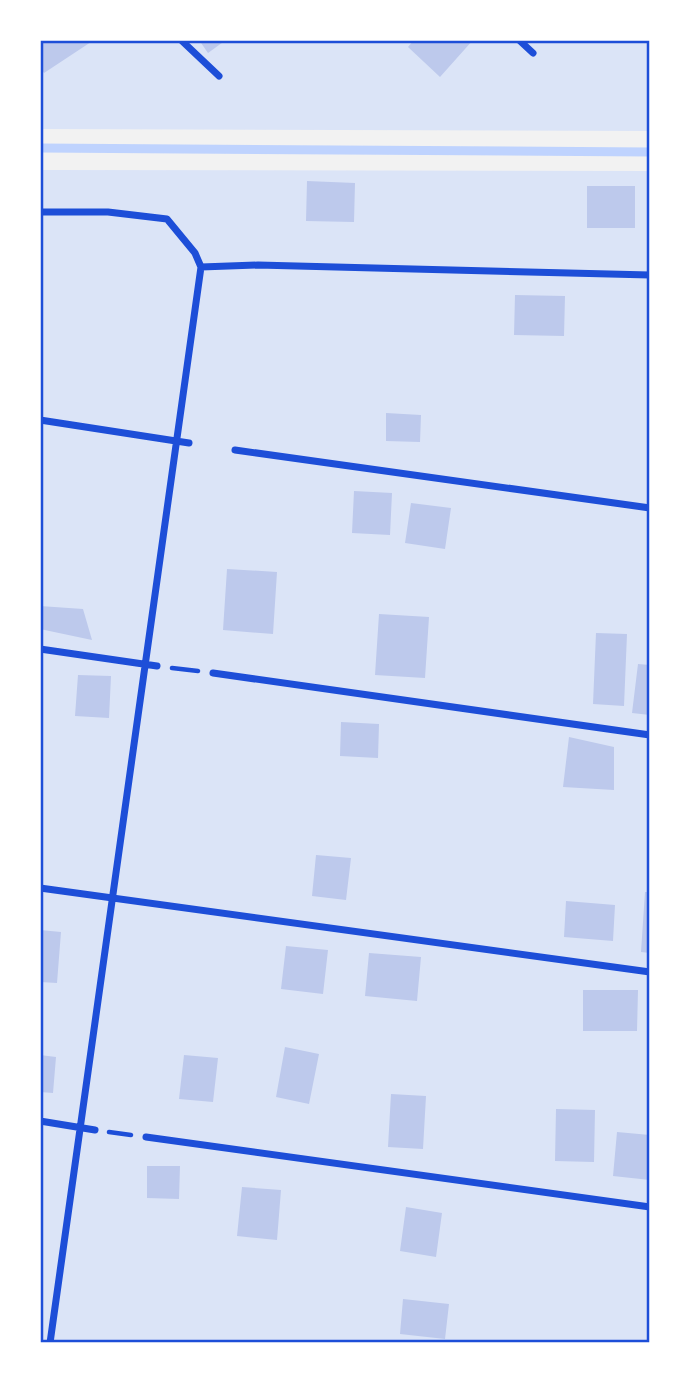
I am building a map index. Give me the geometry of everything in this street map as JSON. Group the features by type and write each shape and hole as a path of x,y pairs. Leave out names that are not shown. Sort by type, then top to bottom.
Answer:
{"street":[{"path":"181,40 219,76"},
{"path":"519,40 533,53"},
{"path":"40,212 108,212 167,219 195,253 201,267 50,1343"},
{"path":"201,267 258,265 650,275"},
{"path":"40,420 189,443"},
{"path":"235,450 650,508"},
{"path":"40,649 158,666"},
{"path":"213,673 650,735"},
{"path":"40,888 650,972"},
{"path":"42,1122 95,1130"},
{"path":"146,1137 650,1207"}],"path":[{"path":"158,666 213,673"},
{"path":"95,1130 146,1137"}],"shaded area":[{"path":"40,40 650,40 650,131 40,129"},
{"path":"40,170 650,171 650,1343 40,1343"}],"building":[{"path":"40,40 94,40 44,73 40,67"},
{"path":"199,40 226,40 208,53"},
{"path":"414,40 473,40 440,77 408,47"},
{"path":"307,181 355,183 354,222 306,221"},
{"path":"587,186 635,186 635,228 587,228"},
{"path":"515,295 565,296 564,336 514,335"},
{"path":"386,413 421,415 420,442 386,441"},
{"path":"354,491 392,493 390,535 352,533"},
{"path":"411,503 451,508 445,549 405,543"},
{"path":"227,569 277,572 273,634 223,630"},
{"path":"40,606 83,609 92,640 40,629"},
{"path":"379,614 429,617 425,678 375,675"},
{"path":"596,633 627,634 624,706 593,704"},
{"path":"638,664 650,665 650,715 632,713"},
{"path":"78,675 111,676 109,718 75,716"},
{"path":"341,722 379,724 378,758 340,756"},
{"path":"569,737 614,747 614,790 563,787"},
{"path":"316,855 351,858 346,900 312,896"},
{"path":"645,892 650,892 650,953 641,952"},
{"path":"566,901 615,905 613,941 564,937"},
{"path":"40,930 61,932 57,983 40,982"},
{"path":"286,946 328,950 323,994 281,989"},
{"path":"369,953 421,957 417,1001 365,996"},
{"path":"583,990 638,990 637,1031 583,1031"},
{"path":"285,1047 319,1054 309,1104 276,1097"},
{"path":"40,1055 56,1057 53,1093 40,1092"},
{"path":"184,1055 218,1058 213,1102 179,1099"},
{"path":"391,1094 426,1096 423,1149 388,1147"},
{"path":"556,1109 595,1110 594,1162 555,1161"},
{"path":"617,1132 650,1135 650,1180 613,1176"},
{"path":"147,1166 180,1166 179,1199 147,1198"},
{"path":"242,1187 281,1190 277,1240 237,1236"},
{"path":"406,1207 442,1213 436,1257 400,1251"},
{"path":"403,1299 449,1304 445,1339 400,1334"}],"waterway":[{"path":"40,148 650,152"}]}
